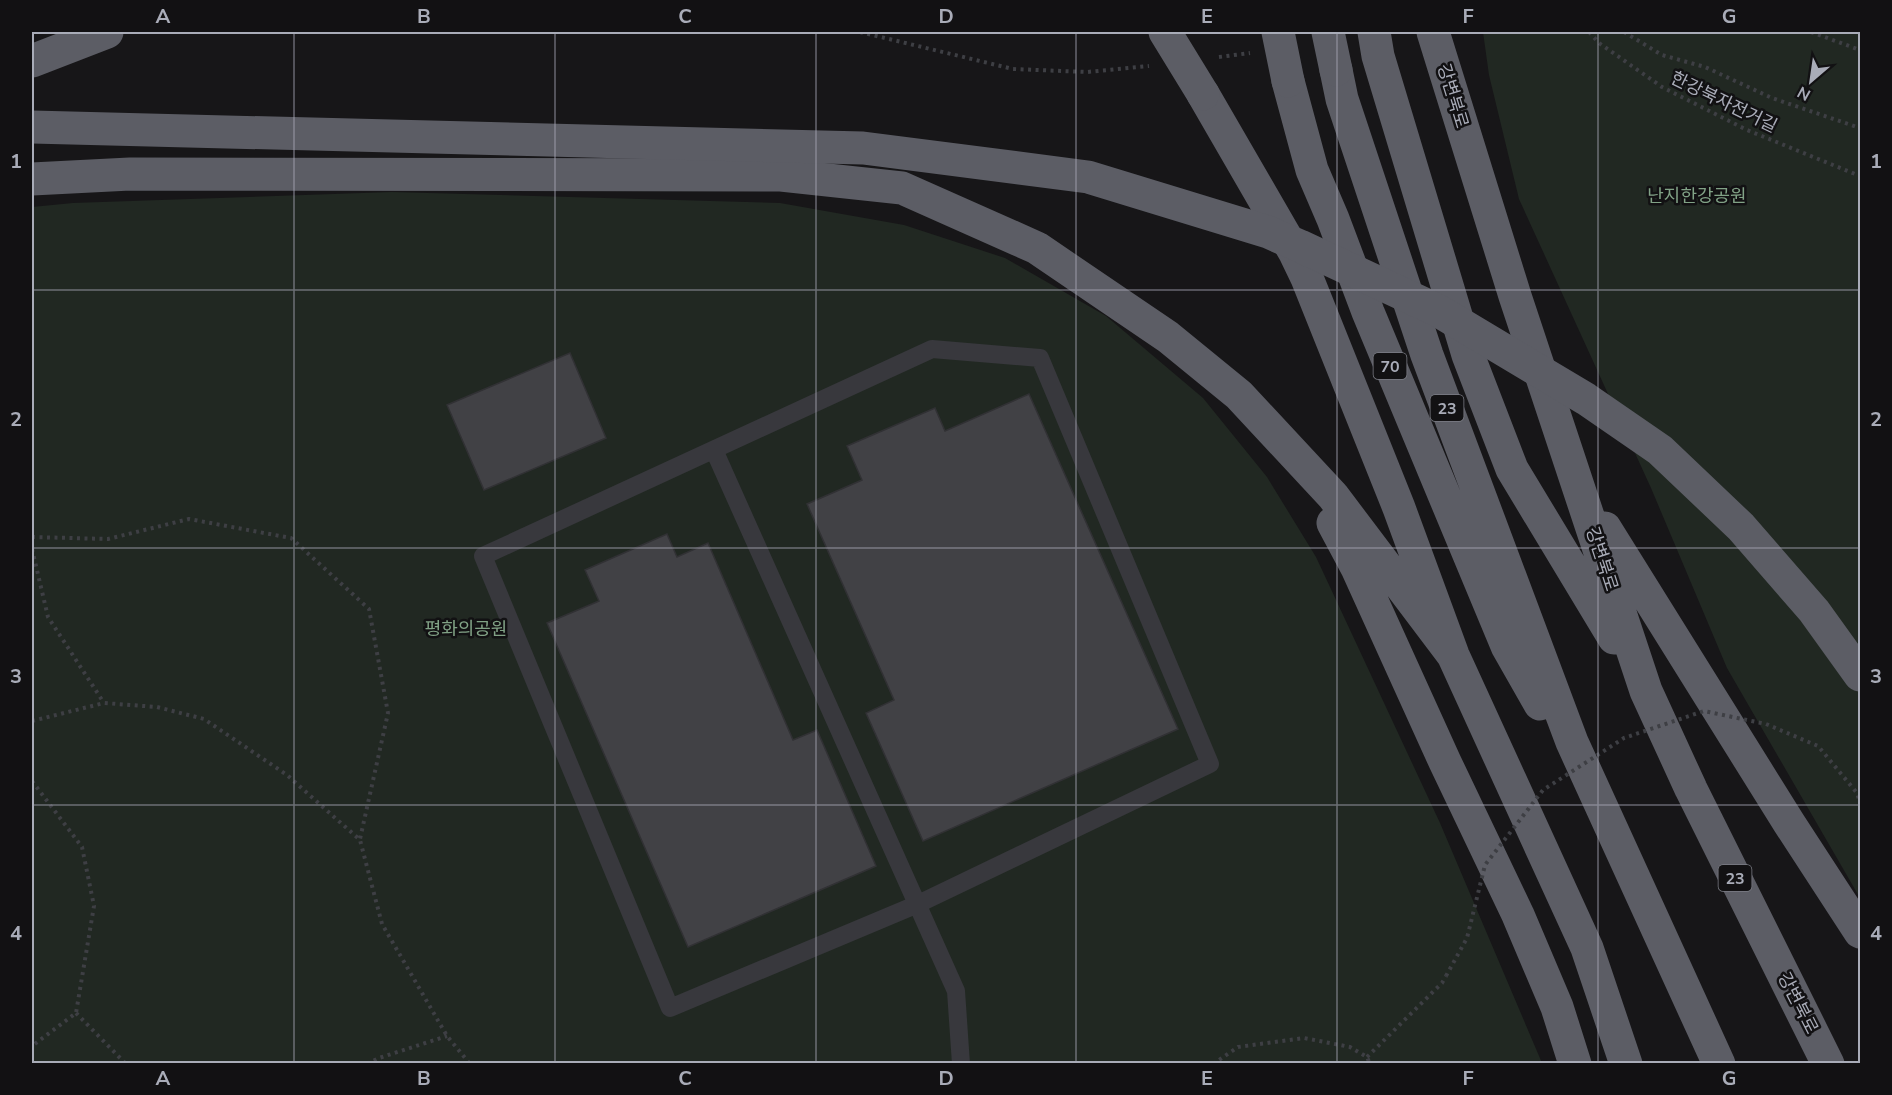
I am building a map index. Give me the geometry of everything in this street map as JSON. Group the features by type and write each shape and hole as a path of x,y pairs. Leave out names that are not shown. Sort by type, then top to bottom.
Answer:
{"highway":[{"path":"32,61 107,32"},
{"path":"1165,32 1295,253 1307,278 1399,508 1453,655 1587,948 1626,1064"},
{"name":"23","path":"1328,32 1342,99 1427,355 1572,742 1719,1064"},
{"name":"강변북로","path":"1434,35 1515,296 1646,691 1691,789 1828,1064"},
{"name":"70","path":"1269,41 1288,81 1312,170 1413,422 1507,646 1607,820"},
{"path":"1376,44 1468,355 1512,469 1646,691"},
{"path":"32,127 863,148 1088,177 1268,232 1300,246 1437,310 1586,399 1660,450 1741,527 1814,611 1860,675"},
{"path":"32,179 130,174 781,175 902,188 1037,248 1168,337 1239,395 1333,496 1453,655"},
{"path":"1239,395 1285,459 1326,509 1357,568 1445,762 1518,915 1557,1007 1575,1064"},
{"path":"1576,482 1860,933"}],"lane":[{"path":"932,349 1040,358 1210,764 918,904 670,1008 483,556 932,349"},
{"path":"714,450 956,991 961,1064"}],"path":[{"path":"860,32 1013,69 1087,72 1157,66"},
{"name":"한강북자전거길","path":"1589,32 1599,44 1662,87 1747,130 1860,176"},
{"path":"1624,32 1662,55 1705,67 1772,98 1860,128"},
{"path":"1811,32 1860,50"},
{"path":"1215,58 1269,41"},
{"path":"32,537 108,539 189,519 291,538 369,609 388,713 360,840 381,924 447,1036 470,1064"},
{"path":"32,549 48,618 104,703"},
{"path":"32,721 104,703 157,707 204,719 287,775 360,840"},
{"path":"1367,1057 1443,983 1467,938 1485,865 1544,790 1624,738 1704,711 1766,724 1818,746 1857,793 1860,803"},
{"path":"32,781 82,846 94,906 76,1013 32,1046"},
{"path":"76,1013 126,1064"},
{"path":"367,1064 447,1036"},
{"path":"1213,1064 1238,1047 1304,1038 1350,1047 1367,1057 1370,1064"}],"green space":[{"name":"난지한강공원","path":"1483,32 1860,32 1860,898 1727,668 1651,488 1519,199 1489,75"},
{"name":"평화의공원","path":"392,192 780,203 904,225 1005,258 1106,316 1203,398 1267,477 1316,557 1440,823 1542,1063 32,1064 32,207 73,203"}],"building":[{"path":"570,353 606,438 484,490 447,405"},
{"path":"1029,394 1178,729 923,841 866,713 894,700 807,504 862,480 847,446 935,408 945,431"},
{"path":"667,534 677,557 708,543 793,740 817,730 876,866 688,947 547,623 599,601 585,570"}]}
